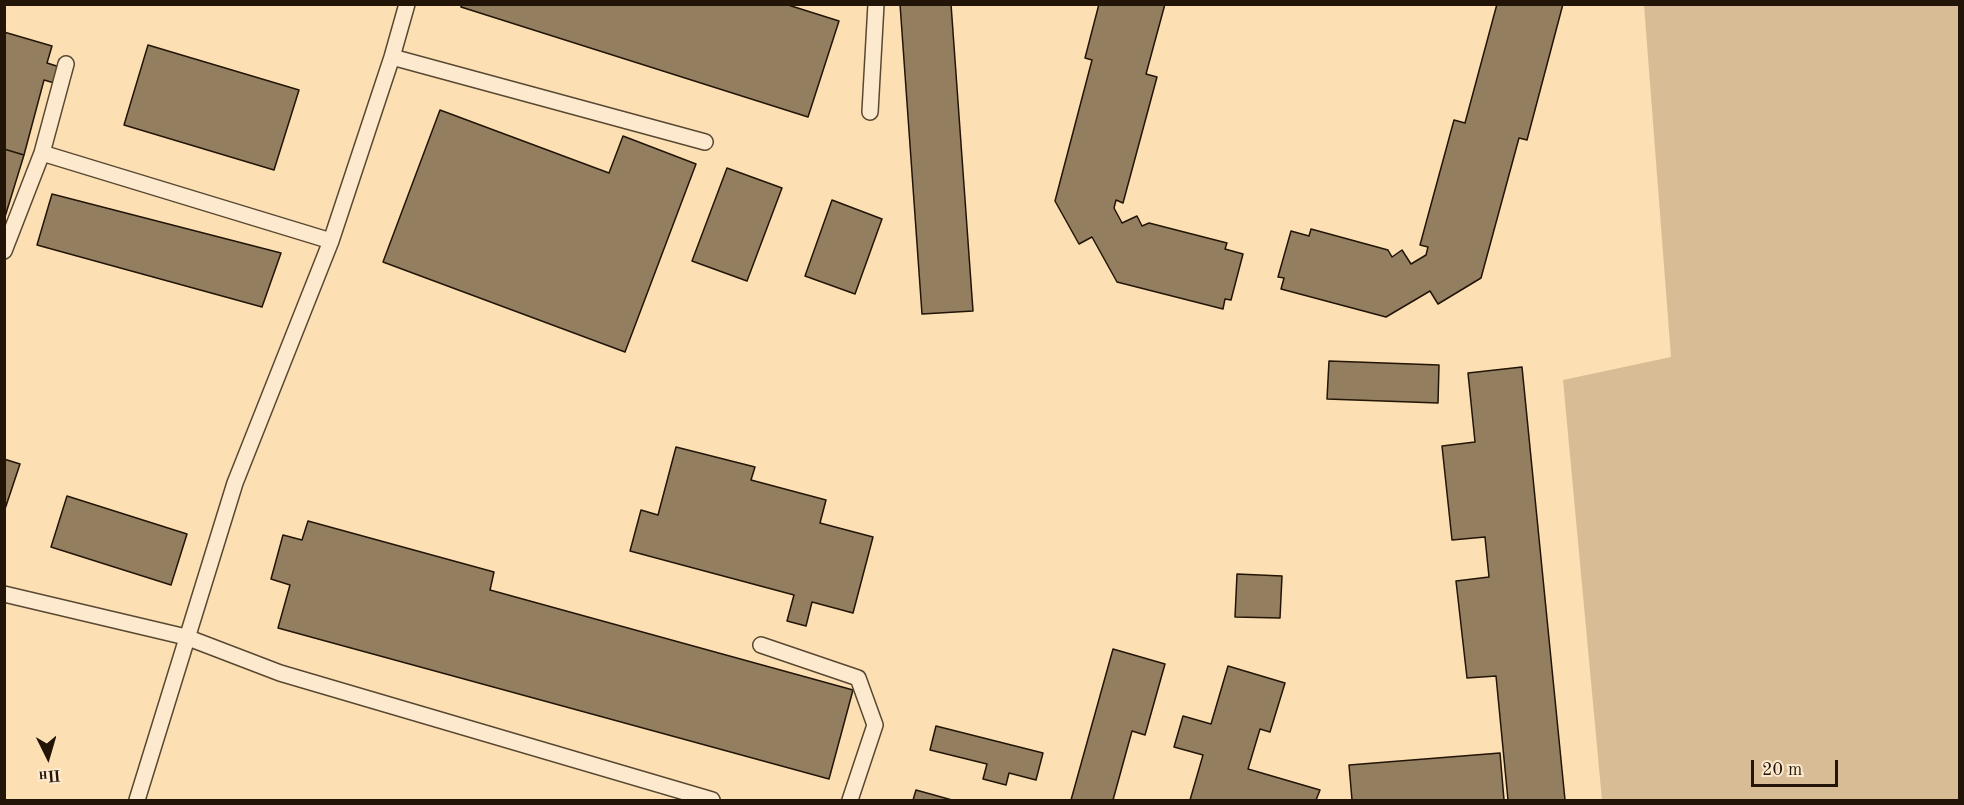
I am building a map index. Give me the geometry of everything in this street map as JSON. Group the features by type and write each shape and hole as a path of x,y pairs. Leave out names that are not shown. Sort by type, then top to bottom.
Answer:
{"lane":[{"path":"137,801 235,483 331,241 392,57 407,4"},
{"path":"870,112 876,4"},
{"path":"392,57 705,142"},
{"path":"4,251 42,153 66,64"},
{"path":"42,153 331,241"},
{"path":"4,594 186,637 280,673 712,801"},
{"path":"761,645 858,678 875,725 850,801"}],"shaded area":[{"path":"1644,5 1959,5 1959,800 1602,800 1563,380 1671,357"}],"building":[{"path":"461,4 785,4 839,21 808,117 461,7"},
{"path":"900,4 951,4 973,311 922,314"},
{"path":"1099,4 1165,4 1146,74 1157,77 1123,203 1116,200 1114,208 1122,223 1137,216 1142,226 1149,223 1227,243 1225,249 1243,254 1231,300 1225,299 1223,309 1117,282 1092,237 1079,244 1055,201 1092,60 1085,58"},
{"path":"1497,4 1563,4 1527,140 1519,138 1481,278 1438,304 1430,291 1386,317 1281,289 1284,278 1278,277 1291,231 1309,236 1311,229 1388,250 1392,257 1402,250 1411,264 1426,255 1428,247 1420,245 1454,120 1465,123"},
{"path":"4,32 52,46 47,63 63,68 58,84 44,80 24,155 4,149"},
{"path":"148,45 299,90 274,170 124,125"},
{"path":"440,110 609,173 623,136 696,164 625,352 383,262"},
{"path":"4,149 24,155 4,220"},
{"path":"727,168 782,188 747,281 692,261"},
{"path":"52,194 281,253 262,307 37,245"},
{"path":"832,200 882,219 855,294 805,276"},
{"path":"1329,361 1439,365 1438,403 1327,399"},
{"path":"1522,367 1565,800 1508,800 1496,676 1467,678 1456,581 1489,577 1485,537 1452,540 1442,446 1475,442 1468,373"},
{"path":"676,447 755,467 751,480 826,500 820,523 873,537 853,613 812,602 806,626 787,621 794,595 630,551 641,510 658,515"},
{"path":"4,459 20,464 4,512"},
{"path":"67,496 187,534 171,585 51,547"},
{"path":"308,521 494,572 490,590 853,690 829,779 278,628 290,585 271,579 283,535 302,540"},
{"path":"1237,574 1282,576 1280,618 1235,617"},
{"path":"1113,649 1165,664 1145,735 1132,731 1113,800 1071,800"},
{"path":"1228,666 1285,683 1270,732 1260,729 1248,769 1320,790 1316,800 1190,800 1203,755 1174,747 1183,716 1211,724"},
{"path":"936,726 1043,753 1036,780 1009,773 1006,785 983,779 987,764 930,750"},
{"path":"1500,753 1504,800 1352,800 1349,765"},
{"path":"916,790 952,800 913,800"}]}
